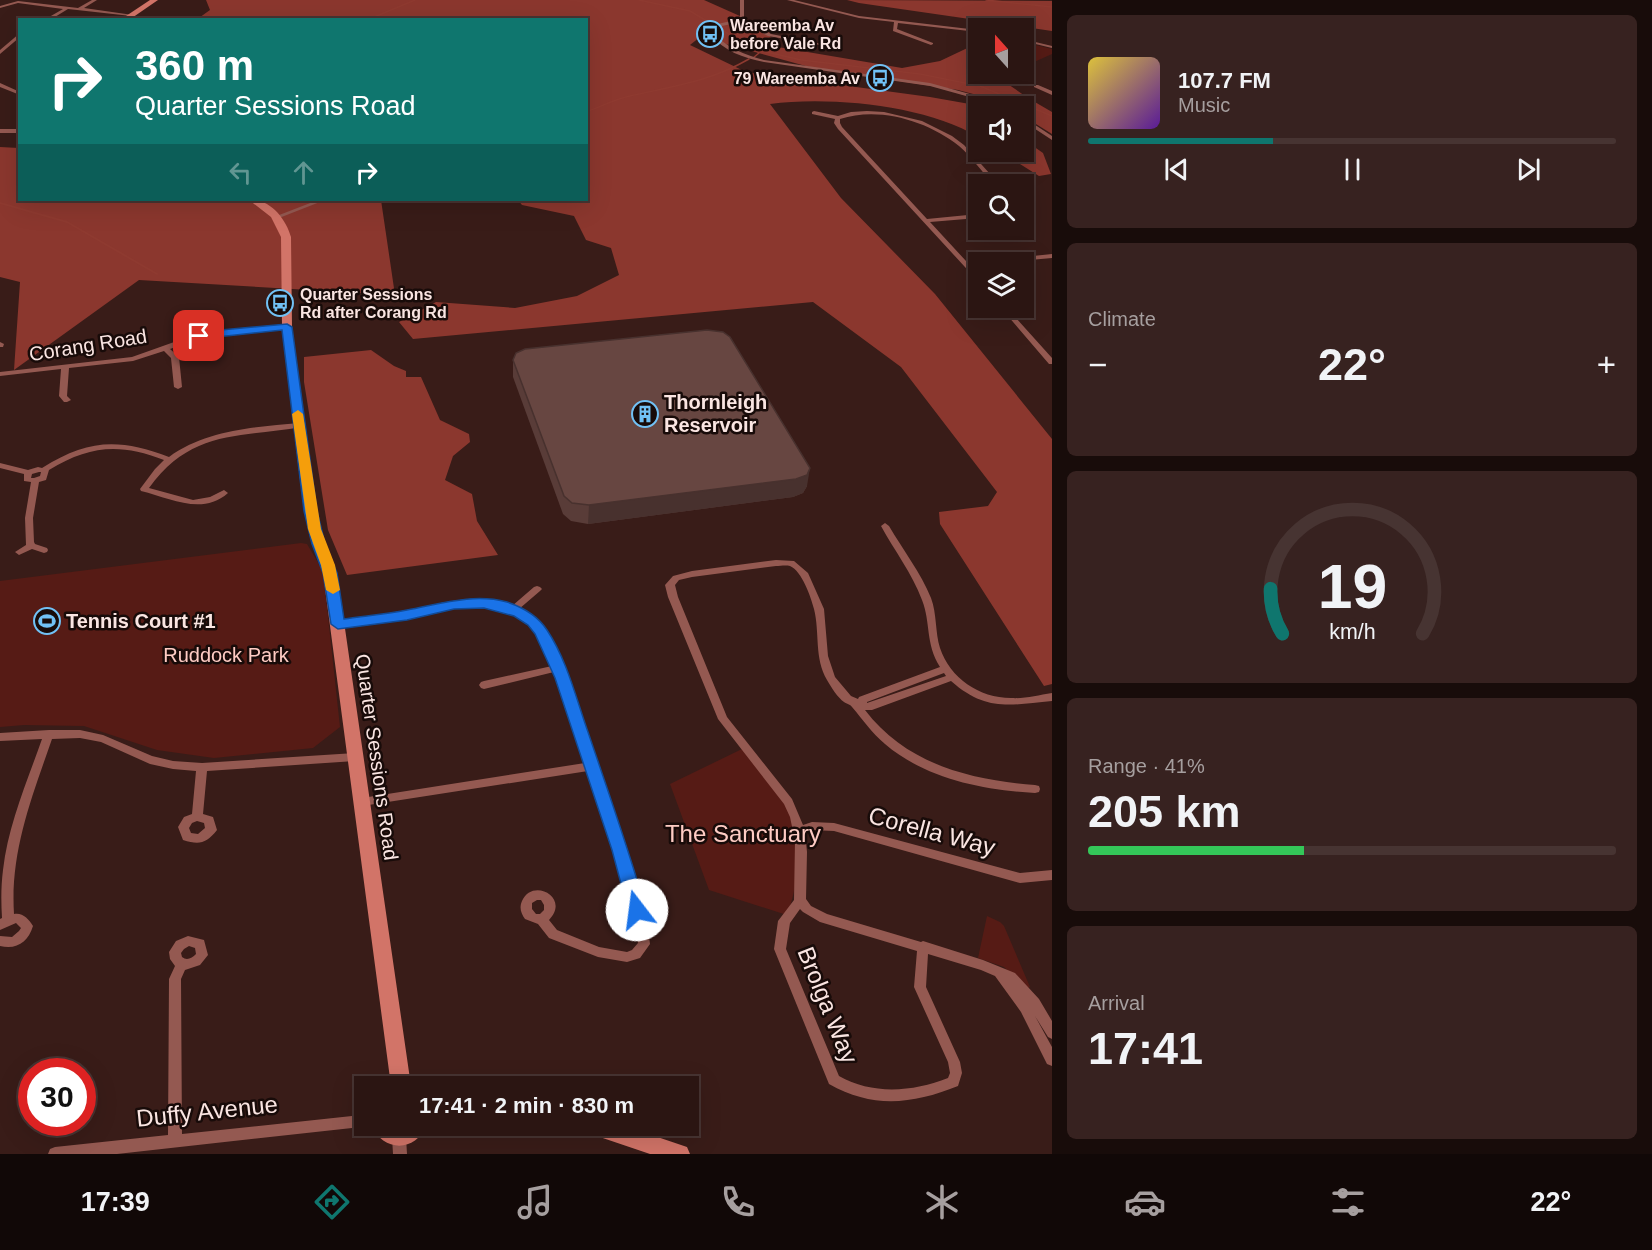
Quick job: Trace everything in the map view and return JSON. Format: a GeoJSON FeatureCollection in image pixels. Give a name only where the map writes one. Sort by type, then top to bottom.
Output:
{"type":"FeatureCollection","features":[{"type":"Feature","properties":{"kind":"main road"},"geometry":{"type":"LineString","coordinates":[[126,18],[156,0]]}},
{"type":"Feature","properties":{"kind":"main road"},"geometry":{"type":"LineString","coordinates":[[255,201],[277,218]]}},
{"type":"Feature","properties":{"kind":"main road","name":"Quarter Sessions Road"},"geometry":{"type":"LineString","coordinates":[[277,218],[286,237],[287,327],[299,425],[314,529],[330,573],[338,624],[400,1076]]}},
{"type":"Feature","properties":{"kind":"main road"},"geometry":{"type":"LineString","coordinates":[[625,1136],[680,1154]]}},
{"type":"Feature","properties":{"kind":"street"},"geometry":{"type":"LineString","coordinates":[[79,9],[95,0]]}},
{"type":"Feature","properties":{"kind":"street"},"geometry":{"type":"LineString","coordinates":[[742,0],[742,20]]}},
{"type":"Feature","properties":{"kind":"street"},"geometry":{"type":"LineString","coordinates":[[789,0],[852,15],[968,30]]}},
{"type":"Feature","properties":{"kind":"street"},"geometry":{"type":"LineString","coordinates":[[0,7],[18,2],[131,15]]}},
{"type":"Feature","properties":{"kind":"street"},"geometry":{"type":"LineString","coordinates":[[50,18],[67,8]]}},
{"type":"Feature","properties":{"kind":"street"},"geometry":{"type":"LineString","coordinates":[[836,47],[770,35],[742,20],[717,26],[712,34],[733,52],[753,59],[930,85],[968,96]]}},
{"type":"Feature","properties":{"kind":"street"},"geometry":{"type":"LineString","coordinates":[[896,21],[896,30],[900,33],[931,44]]}},
{"type":"Feature","properties":{"kind":"street"},"geometry":{"type":"LineString","coordinates":[[0,53],[18,36]]}},
{"type":"Feature","properties":{"kind":"street"},"geometry":{"type":"LineString","coordinates":[[1034,43],[1052,48]]}},
{"type":"Feature","properties":{"kind":"street"},"geometry":{"type":"LineString","coordinates":[[0,85],[18,93]]}},
{"type":"Feature","properties":{"kind":"street"},"geometry":{"type":"LineString","coordinates":[[1036,86],[1052,93]]}},
{"type":"Feature","properties":{"kind":"street"},"geometry":{"type":"LineString","coordinates":[[814,113],[838,118],[852,113],[883,114],[931,127],[962,146],[987,174]]}},
{"type":"Feature","properties":{"kind":"street"},"geometry":{"type":"LineString","coordinates":[[838,118],[837,123],[840,128],[967,266]]}},
{"type":"Feature","properties":{"kind":"street"},"geometry":{"type":"LineString","coordinates":[[1034,126],[1050,135]]}},
{"type":"Feature","properties":{"kind":"street"},"geometry":{"type":"LineString","coordinates":[[0,131],[18,130]]}},
{"type":"Feature","properties":{"kind":"street"},"geometry":{"type":"LineString","coordinates":[[277,218],[320,201]]}},
{"type":"Feature","properties":{"kind":"street"},"geometry":{"type":"LineString","coordinates":[[926,221],[968,217]]}},
{"type":"Feature","properties":{"kind":"street"},"geometry":{"type":"LineString","coordinates":[[1034,258],[1052,256]]}},
{"type":"Feature","properties":{"kind":"street"},"geometry":{"type":"LineString","coordinates":[[1013,318],[1052,362]]}},
{"type":"Feature","properties":{"kind":"street","name":"Corang Road"},"geometry":{"type":"LineString","coordinates":[[180,342],[183,326],[188,324],[197,326],[199,336]]}},
{"type":"Feature","properties":{"kind":"street","name":"Corang Road"},"geometry":{"type":"LineString","coordinates":[[0,374],[133,359],[199,336],[287,327]]}},
{"type":"Feature","properties":{"kind":"street"},"geometry":{"type":"LineString","coordinates":[[165,348],[175,357],[178,387]]}},
{"type":"Feature","properties":{"kind":"street"},"geometry":{"type":"LineString","coordinates":[[65,368],[63,396],[67,400]]}},
{"type":"Feature","properties":{"kind":"street"},"geometry":{"type":"LineString","coordinates":[[224,494],[215,499],[181,501],[144,489],[168,459],[203,441],[225,435],[299,425]]}},
{"type":"Feature","properties":{"kind":"street"},"geometry":{"type":"LineString","coordinates":[[0,465],[28,473],[38,469],[44,470],[80,450],[112,445],[148,450],[168,459]]}},
{"type":"Feature","properties":{"kind":"street"},"geometry":{"type":"LineString","coordinates":[[28,473],[27,479],[35,481],[45,476],[44,470]]}},
{"type":"Feature","properties":{"kind":"street"},"geometry":{"type":"LineString","coordinates":[[31,546],[29,518],[35,481]]}},
{"type":"Feature","properties":{"kind":"street"},"geometry":{"type":"LineString","coordinates":[[215,499],[221,508]]}},
{"type":"Feature","properties":{"kind":"street"},"geometry":{"type":"LineString","coordinates":[[885,526],[914,573],[926,598],[935,645],[948,673],[961,686],[998,701],[1011,702],[1052,697]]}},
{"type":"Feature","properties":{"kind":"street"},"geometry":{"type":"LineString","coordinates":[[19,552],[31,546],[44,550]]}},
{"type":"Feature","properties":{"kind":"street"},"geometry":{"type":"LineString","coordinates":[[948,673],[872,706],[858,704],[841,692],[829,672],[823,656],[818,605],[804,573],[796,566],[776,563],[703,572],[681,576],[672,582],[670,590],[723,719],[788,802],[801,830],[800,901],[807,909],[824,918],[923,946],[983,965],[1000,973],[1046,1026],[1052,1060]]}},
{"type":"Feature","properties":{"kind":"street"},"geometry":{"type":"LineString","coordinates":[[513,610],[537,589]]}},
{"type":"Feature","properties":{"kind":"street"},"geometry":{"type":"LineString","coordinates":[[338,624],[472,603],[494,604],[513,610],[537,627],[558,668],[620,850],[644,944],[636,954],[627,957],[598,952],[553,934],[541,918]]}},
{"type":"Feature","properties":{"kind":"street"},"geometry":{"type":"LineString","coordinates":[[484,685],[558,668]]}},
{"type":"Feature","properties":{"kind":"street"},"geometry":{"type":"LineString","coordinates":[[858,704],[865,719],[881,735],[897,748],[928,765],[965,780],[991,786],[1035,789]]}},
{"type":"Feature","properties":{"kind":"street"},"geometry":{"type":"LineString","coordinates":[[0,941],[6,943],[16,941],[27,930],[26,922],[22,920],[4,922],[5,891],[11,846],[49,734]]}},
{"type":"Feature","properties":{"kind":"street"},"geometry":{"type":"LineString","coordinates":[[0,736],[80,734],[103,739],[150,759],[173,765],[202,767],[355,757]]}},
{"type":"Feature","properties":{"kind":"street"},"geometry":{"type":"LineString","coordinates":[[362,802],[591,766]]}},
{"type":"Feature","properties":{"kind":"street"},"geometry":{"type":"LineString","coordinates":[[198,817],[202,767]]}},
{"type":"Feature","properties":{"kind":"street","name":"Corella Way"},"geometry":{"type":"LineString","coordinates":[[801,830],[812,826],[834,827],[1020,878],[1052,875]]}},
{"type":"Feature","properties":{"kind":"street","name":"Brolga Way"},"geometry":{"type":"LineString","coordinates":[[800,901],[784,921],[780,949],[834,1080],[852,1090],[903,1095],[941,1088],[953,1082],[956,1073],[954,1062],[920,987],[923,946]]}},
{"type":"Feature","properties":{"kind":"street"},"geometry":{"type":"LineString","coordinates":[[175,1140],[175,979],[182,964]]}},
{"type":"Feature","properties":{"kind":"street","name":"Duffy Avenue"},"geometry":{"type":"LineString","coordinates":[[55,1154],[354,1122]]}},
{"type":"Feature","properties":{"kind":"green space"},"geometry":{"type":"Polygon","coordinates":[[[1034,45],[1052,49],[1052,54],[1034,62],[1034,45]]]}},
{"type":"Feature","properties":{"kind":"green space","name":"Ruddock Park"},"geometry":{"type":"Polygon","coordinates":[[[307,544],[323,571],[340,727],[313,748],[214,758],[157,750],[84,726],[0,727],[0,581],[307,544]]]}},
{"type":"Feature","properties":{"kind":"green space","name":"The Sanctuary"},"geometry":{"type":"Polygon","coordinates":[[[742,749],[784,801],[796,831],[798,868],[794,893],[787,915],[709,890],[670,784],[742,749]]]}},
{"type":"Feature","properties":{"kind":"green space"},"geometry":{"type":"Polygon","coordinates":[[[987,916],[1004,926],[1030,987],[1026,989],[1004,967],[978,958],[987,916]]]}},
{"type":"Feature","properties":{"kind":"shaded area"},"geometry":{"type":"Polygon","coordinates":[[[206,0],[704,0],[769,29],[772,46],[902,68],[940,61],[968,48],[968,84],[1008,84],[1025,96],[981,96],[958,90],[813,68],[700,37],[690,45],[746,72],[968,104],[968,132],[932,117],[877,106],[820,101],[770,104],[841,198],[935,294],[1052,439],[1052,684],[1044,686],[940,524],[939,512],[988,506],[997,492],[901,367],[813,302],[413,339],[399,322],[436,302],[515,308],[577,296],[619,275],[611,248],[586,240],[574,216],[522,205],[519,201],[588,201],[588,18],[199,18],[210,10],[206,0]]]}},
{"type":"Feature","properties":{"kind":"shaded area"},"geometry":{"type":"Polygon","coordinates":[[[847,0],[1052,1],[1052,31],[1034,28],[1034,18],[968,19],[847,0]]]}},
{"type":"Feature","properties":{"kind":"shaded area"},"geometry":{"type":"Polygon","coordinates":[[[1034,102],[1052,112],[1052,134],[1034,123],[1034,102]]]}},
{"type":"Feature","properties":{"kind":"shaded area"},"geometry":{"type":"Polygon","coordinates":[[[0,147],[18,148],[18,201],[381,201],[395,295],[139,280],[14,370],[20,282],[0,277],[0,147]]]}},
{"type":"Feature","properties":{"kind":"shaded area"},"geometry":{"type":"Polygon","coordinates":[[[1034,147],[1043,153],[1051,174],[1039,176],[1017,162],[1034,162],[1034,147]]]}},
{"type":"Feature","properties":{"kind":"shaded area"},"geometry":{"type":"Polygon","coordinates":[[[371,350],[394,366],[406,371],[406,377],[421,377],[440,420],[469,434],[470,442],[453,456],[445,480],[472,494],[477,521],[498,555],[347,575],[328,530],[304,382],[304,357],[371,350]]]}},
{"type":"Feature","properties":{"kind":"building","name":"Thornleigh Reservoir"},"geometry":{"type":"Polygon","coordinates":[[[707,330],[723,332],[730,337],[810,468],[807,475],[796,479],[589,505],[572,503],[564,496],[513,360],[516,353],[525,349],[707,330]]]}},
{"type":"Feature","properties":{"kind":"waterway"},"geometry":{"type":"LineString","coordinates":[[372,18],[415,0]]}},
{"type":"Feature","properties":{"kind":"waterway"},"geometry":{"type":"LineString","coordinates":[[639,0],[690,11],[754,49],[801,60],[920,74],[980,86],[1052,116]]}},
{"type":"Feature","properties":{"kind":"waterway"},"geometry":{"type":"LineString","coordinates":[[986,0],[1052,7]]}},
{"type":"Feature","properties":{"kind":"waterway"},"geometry":{"type":"LineString","coordinates":[[753,58],[759,53],[756,50]]}},
{"type":"Feature","properties":{"kind":"waterway"},"geometry":{"type":"LineString","coordinates":[[588,111],[624,97],[705,78],[749,59]]}},
{"type":"Feature","properties":{"kind":"waterway"},"geometry":{"type":"LineString","coordinates":[[0,203],[67,222],[157,274]]}},
{"type":"Feature","properties":{"kind":"slow traffic"},"geometry":{"type":"LineString","coordinates":[[298,414],[314,529],[328,565],[333,590]]}},
{"type":"Feature","properties":{"kind":"place","name":"Wareemba Av before Vale Rd"},"geometry":{"type":"Point","coordinates":[710,34]}},
{"type":"Feature","properties":{"kind":"place","name":"79 Wareemba Av"},"geometry":{"type":"Point","coordinates":[880,78]}},
{"type":"Feature","properties":{"kind":"place","name":"Quarter Sessions Rd after Corang Rd"},"geometry":{"type":"Point","coordinates":[280,303]}},
{"type":"Feature","properties":{"kind":"place","name":"Thornleigh Reservoir"},"geometry":{"type":"Point","coordinates":[645,414]}},
{"type":"Feature","properties":{"kind":"place","name":"Tennis Court #1"},"geometry":{"type":"Point","coordinates":[47,621]}},
{"type":"Feature","properties":{"kind":"route"},"geometry":{"type":"LineString","coordinates":[[199,336],[287,327],[314,529],[328,565],[338,624],[407,615],[454,604],[484,603],[504,606],[519,612],[533,622],[541,632],[562,678],[620,850],[637,910]]}}]}
